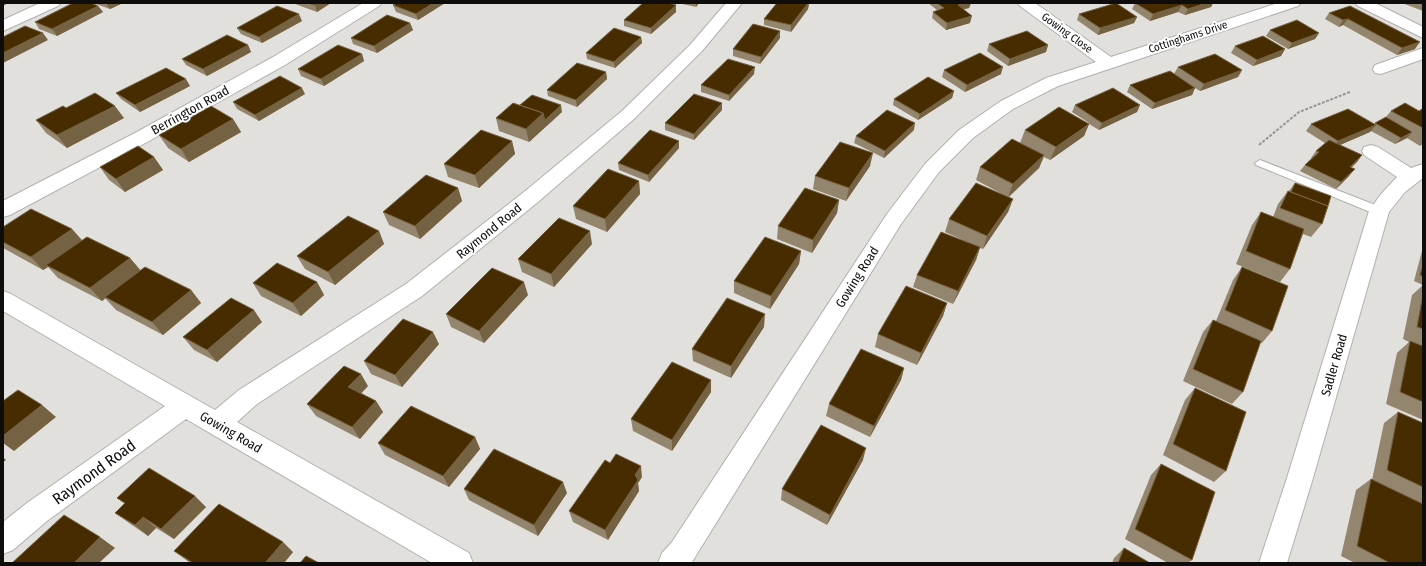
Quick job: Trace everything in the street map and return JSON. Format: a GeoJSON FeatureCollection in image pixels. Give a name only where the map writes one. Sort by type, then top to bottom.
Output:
{"type":"FeatureCollection","features":[{"type":"Feature","properties":{"kind":"street"},"geometry":{"type":"LineString","coordinates":[[3,26],[53,3]]}},
{"type":"Feature","properties":{"kind":"street","name":"Berrington Road"},"geometry":{"type":"LineString","coordinates":[[3,210],[142,137],[279,61],[374,3]]}},
{"type":"Feature","properties":{"kind":"street","name":"Raymond Road"},"geometry":{"type":"LineString","coordinates":[[217,424],[248,397],[414,290],[525,202],[628,115],[696,48],[734,3]]}},
{"type":"Feature","properties":{"kind":"street","name":"Gowing Close"},"geometry":{"type":"LineString","coordinates":[[1025,3],[1108,63]]}},
{"type":"Feature","properties":{"kind":"street"},"geometry":{"type":"LineString","coordinates":[[1252,3],[1268,12]]}},
{"type":"Feature","properties":{"kind":"street","name":"Cottinghams Drive"},"geometry":{"type":"LineString","coordinates":[[1108,63],[1293,3]]}},
{"type":"Feature","properties":{"kind":"street"},"geometry":{"type":"LineString","coordinates":[[1363,3],[1423,33]]}},
{"type":"Feature","properties":{"kind":"street"},"geometry":{"type":"LineString","coordinates":[[1381,69],[1423,53]]}},
{"type":"Feature","properties":{"kind":"street","name":"Gowing Road"},"geometry":{"type":"LineString","coordinates":[[672,563],[682,552],[894,219],[932,168],[966,134],[1007,105],[1052,82],[1108,63]]}},
{"type":"Feature","properties":{"kind":"street","name":"Sadler Road"},"geometry":{"type":"LineString","coordinates":[[1273,563],[1300,478],[1379,211],[1391,194],[1416,173],[1370,151]]}},
{"type":"Feature","properties":{"kind":"street","name":"Gowing Road"},"geometry":{"type":"LineString","coordinates":[[3,300],[459,563]]}},
{"type":"Feature","properties":{"kind":"street","name":"Raymond Road"},"geometry":{"type":"LineString","coordinates":[[3,540],[37,512],[186,405]]}},
{"type":"Feature","properties":{"kind":"lane"},"geometry":{"type":"LineString","coordinates":[[1260,163],[1379,211]]}},
{"type":"Feature","properties":{"kind":"path"},"geometry":{"type":"LineString","coordinates":[[1259,145],[1299,112],[1350,92]]}},
{"type":"Feature","properties":{"kind":"building"},"geometry":{"type":"Polygon","coordinates":[[[73,3],[91,3],[98,6],[52,29],[35,22],[73,3]]]}},
{"type":"Feature","properties":{"kind":"building"},"geometry":{"type":"Polygon","coordinates":[[[397,3],[433,3],[416,14],[393,5],[397,3]]]}},
{"type":"Feature","properties":{"kind":"building"},"geometry":{"type":"Polygon","coordinates":[[[643,3],[668,3],[676,5],[651,28],[624,20],[643,3]]]}},
{"type":"Feature","properties":{"kind":"building"},"geometry":{"type":"Polygon","coordinates":[[[777,3],[808,3],[791,25],[764,19],[777,3]]]}},
{"type":"Feature","properties":{"kind":"building"},"geometry":{"type":"Polygon","coordinates":[[[937,3],[965,3],[958,5],[972,16],[947,23],[933,12],[944,8],[937,3]]]}},
{"type":"Feature","properties":{"kind":"building"},"geometry":{"type":"Polygon","coordinates":[[[1116,3],[1137,17],[1100,28],[1079,14],[1116,3]]]}},
{"type":"Feature","properties":{"kind":"building"},"geometry":{"type":"Polygon","coordinates":[[[1135,3],[1206,3],[1188,9],[1182,5],[1153,14],[1135,3]]]}},
{"type":"Feature","properties":{"kind":"building"},"geometry":{"type":"Polygon","coordinates":[[[277,6],[299,14],[259,37],[237,28],[277,6]]]}},
{"type":"Feature","properties":{"kind":"building"},"geometry":{"type":"Polygon","coordinates":[[[1350,6],[1420,42],[1402,48],[1348,19],[1343,20],[1329,13],[1350,6]]]}},
{"type":"Feature","properties":{"kind":"building"},"geometry":{"type":"Polygon","coordinates":[[[387,15],[410,23],[374,46],[351,38],[387,15]]]}},
{"type":"Feature","properties":{"kind":"building"},"geometry":{"type":"Polygon","coordinates":[[[1297,20],[1319,33],[1292,43],[1270,30],[1297,20]]]}},
{"type":"Feature","properties":{"kind":"building"},"geometry":{"type":"Polygon","coordinates":[[[753,24],[780,31],[761,57],[733,49],[753,24]]]}},
{"type":"Feature","properties":{"kind":"building"},"geometry":{"type":"Polygon","coordinates":[[[25,26],[43,33],[3,53],[3,37],[25,26]]]}},
{"type":"Feature","properties":{"kind":"building"},"geometry":{"type":"Polygon","coordinates":[[[614,28],[641,37],[614,62],[586,53],[614,28]]]}},
{"type":"Feature","properties":{"kind":"building"},"geometry":{"type":"Polygon","coordinates":[[[1027,31],[1048,45],[1010,59],[989,44],[1027,31]]]}},
{"type":"Feature","properties":{"kind":"building"},"geometry":{"type":"Polygon","coordinates":[[[227,35],[248,45],[203,69],[182,59],[227,35]]]}},
{"type":"Feature","properties":{"kind":"building"},"geometry":{"type":"Polygon","coordinates":[[[1263,36],[1285,49],[1257,60],[1235,46],[1263,36]]]}},
{"type":"Feature","properties":{"kind":"building"},"geometry":{"type":"Polygon","coordinates":[[[338,45],[362,54],[321,79],[298,69],[338,45]]]}},
{"type":"Feature","properties":{"kind":"building"},"geometry":{"type":"Polygon","coordinates":[[[980,53],[1003,67],[967,85],[944,70],[980,53]]]}},
{"type":"Feature","properties":{"kind":"building"},"geometry":{"type":"Polygon","coordinates":[[[1215,54],[1242,70],[1204,84],[1178,67],[1215,54]]]}},
{"type":"Feature","properties":{"kind":"building"},"geometry":{"type":"Polygon","coordinates":[[[728,59],[755,67],[729,95],[701,85],[728,59]]]}},
{"type":"Feature","properties":{"kind":"building"},"geometry":{"type":"Polygon","coordinates":[[[577,63],[606,72],[576,100],[547,90],[577,63]]]}},
{"type":"Feature","properties":{"kind":"building"},"geometry":{"type":"Polygon","coordinates":[[[166,68],[186,79],[135,105],[116,93],[166,68]]]}},
{"type":"Feature","properties":{"kind":"building"},"geometry":{"type":"Polygon","coordinates":[[[1170,71],[1195,88],[1155,103],[1130,85],[1170,71]]]}},
{"type":"Feature","properties":{"kind":"building"},"geometry":{"type":"Polygon","coordinates":[[[280,76],[302,88],[255,115],[233,102],[280,76]]]}},
{"type":"Feature","properties":{"kind":"building"},"geometry":{"type":"Polygon","coordinates":[[[928,77],[954,91],[920,114],[894,99],[928,77]]]}},
{"type":"Feature","properties":{"kind":"building"},"geometry":{"type":"Polygon","coordinates":[[[1113,88],[1140,105],[1102,123],[1075,105],[1113,88]]]}},
{"type":"Feature","properties":{"kind":"building"},"geometry":{"type":"Polygon","coordinates":[[[95,93],[115,106],[57,135],[36,120],[63,106],[66,108],[95,93]]]}},
{"type":"Feature","properties":{"kind":"building"},"geometry":{"type":"Polygon","coordinates":[[[694,94],[722,103],[694,134],[665,123],[694,94]]]}},
{"type":"Feature","properties":{"kind":"building"},"geometry":{"type":"Polygon","coordinates":[[[532,95],[561,105],[545,120],[543,113],[520,105],[532,95]]]}},
{"type":"Feature","properties":{"kind":"building"},"geometry":{"type":"Polygon","coordinates":[[[513,103],[543,113],[526,129],[496,118],[513,103]]]}},
{"type":"Feature","properties":{"kind":"building"},"geometry":{"type":"Polygon","coordinates":[[[1405,103],[1419,111],[1422,109],[1423,110],[1423,128],[1391,111],[1405,103]]]}},
{"type":"Feature","properties":{"kind":"building"},"geometry":{"type":"Polygon","coordinates":[[[211,106],[233,119],[181,149],[159,135],[211,106]]]}},
{"type":"Feature","properties":{"kind":"building"},"geometry":{"type":"Polygon","coordinates":[[[1059,107],[1089,124],[1056,147],[1025,130],[1059,107]]]}},
{"type":"Feature","properties":{"kind":"building"},"geometry":{"type":"Polygon","coordinates":[[[1348,109],[1376,125],[1338,141],[1311,124],[1348,109]]]}},
{"type":"Feature","properties":{"kind":"building"},"geometry":{"type":"Polygon","coordinates":[[[887,110],[915,123],[885,151],[856,136],[887,110]]]}},
{"type":"Feature","properties":{"kind":"building"},"geometry":{"type":"Polygon","coordinates":[[[1386,117],[1412,132],[1401,138],[1375,123],[1386,117]]]}},
{"type":"Feature","properties":{"kind":"building"},"geometry":{"type":"Polygon","coordinates":[[[481,130],[512,141],[475,175],[444,164],[481,130]]]}},
{"type":"Feature","properties":{"kind":"building"},"geometry":{"type":"Polygon","coordinates":[[[650,130],[679,141],[648,175],[618,163],[650,130]]]}},
{"type":"Feature","properties":{"kind":"building"},"geometry":{"type":"Polygon","coordinates":[[[1012,139],[1044,155],[1013,184],[980,167],[1012,139]]]}},
{"type":"Feature","properties":{"kind":"building"},"geometry":{"type":"Polygon","coordinates":[[[1329,140],[1362,155],[1350,167],[1355,169],[1341,182],[1305,165],[1319,152],[1316,151],[1329,140]]]}},
{"type":"Feature","properties":{"kind":"building"},"geometry":{"type":"Polygon","coordinates":[[[840,142],[873,153],[849,188],[815,176],[840,142]]]}},
{"type":"Feature","properties":{"kind":"building"},"geometry":{"type":"Polygon","coordinates":[[[138,146],[154,157],[116,179],[100,167],[138,146]]]}},
{"type":"Feature","properties":{"kind":"building"},"geometry":{"type":"Polygon","coordinates":[[[608,169],[639,181],[605,219],[573,206],[608,169]]]}},
{"type":"Feature","properties":{"kind":"building"},"geometry":{"type":"Polygon","coordinates":[[[426,175],[458,188],[415,226],[383,212],[426,175]]]}},
{"type":"Feature","properties":{"kind":"building"},"geometry":{"type":"Polygon","coordinates":[[[976,183],[1013,199],[987,236],[949,219],[976,183]]]}},
{"type":"Feature","properties":{"kind":"building"},"geometry":{"type":"Polygon","coordinates":[[[1295,183],[1331,196],[1328,206],[1291,192],[1295,183]]]}},
{"type":"Feature","properties":{"kind":"building"},"geometry":{"type":"Polygon","coordinates":[[[805,188],[839,200],[813,240],[778,226],[805,188]]]}},
{"type":"Feature","properties":{"kind":"building"},"geometry":{"type":"Polygon","coordinates":[[[1288,191],[1328,206],[1322,224],[1280,208],[1288,191]]]}},
{"type":"Feature","properties":{"kind":"building"},"geometry":{"type":"Polygon","coordinates":[[[31,209],[72,229],[31,257],[3,242],[3,227],[31,209]]]}},
{"type":"Feature","properties":{"kind":"building"},"geometry":{"type":"Polygon","coordinates":[[[1261,212],[1304,229],[1290,269],[1246,251],[1261,212]]]}},
{"type":"Feature","properties":{"kind":"building"},"geometry":{"type":"Polygon","coordinates":[[[348,216],[379,231],[328,272],[297,256],[348,216]]]}},
{"type":"Feature","properties":{"kind":"building"},"geometry":{"type":"Polygon","coordinates":[[[559,218],[590,231],[551,274],[518,259],[559,218]]]}},
{"type":"Feature","properties":{"kind":"building"},"geometry":{"type":"Polygon","coordinates":[[[941,232],[980,247],[958,291],[917,275],[941,232]]]}},
{"type":"Feature","properties":{"kind":"building"},"geometry":{"type":"Polygon","coordinates":[[[87,237],[130,258],[90,288],[46,265],[87,237]]]}},
{"type":"Feature","properties":{"kind":"building"},"geometry":{"type":"Polygon","coordinates":[[[765,237],[801,251],[771,296],[734,281],[765,237]]]}},
{"type":"Feature","properties":{"kind":"building"},"geometry":{"type":"Polygon","coordinates":[[[277,263],[317,282],[293,303],[253,283],[277,263]]]}},
{"type":"Feature","properties":{"kind":"building"},"geometry":{"type":"Polygon","coordinates":[[[1423,265],[1423,276],[1420,275],[1423,265]]]}},
{"type":"Feature","properties":{"kind":"building"},"geometry":{"type":"Polygon","coordinates":[[[145,267],[191,290],[152,322],[105,297],[145,267]]]}},
{"type":"Feature","properties":{"kind":"building"},"geometry":{"type":"Polygon","coordinates":[[[1242,267],[1288,286],[1272,331],[1225,310],[1242,267]]]}},
{"type":"Feature","properties":{"kind":"building"},"geometry":{"type":"Polygon","coordinates":[[[492,268],[524,282],[479,331],[446,314],[492,268]]]}},
{"type":"Feature","properties":{"kind":"building"},"geometry":{"type":"Polygon","coordinates":[[[906,286],[947,303],[921,353],[878,334],[906,286]]]}},
{"type":"Feature","properties":{"kind":"building"},"geometry":{"type":"Polygon","coordinates":[[[1423,294],[1423,329],[1417,327],[1423,294]]]}},
{"type":"Feature","properties":{"kind":"building"},"geometry":{"type":"Polygon","coordinates":[[[231,298],[254,310],[207,350],[183,337],[231,298]]]}},
{"type":"Feature","properties":{"kind":"building"},"geometry":{"type":"Polygon","coordinates":[[[727,298],[765,314],[731,366],[692,349],[727,298]]]}},
{"type":"Feature","properties":{"kind":"building"},"geometry":{"type":"Polygon","coordinates":[[[403,319],[433,332],[395,375],[364,361],[403,319]]]}},
{"type":"Feature","properties":{"kind":"building"},"geometry":{"type":"Polygon","coordinates":[[[1213,320],[1261,341],[1243,392],[1193,369],[1213,320]]]}},
{"type":"Feature","properties":{"kind":"building"},"geometry":{"type":"Polygon","coordinates":[[[1410,341],[1423,346],[1423,402],[1400,392],[1410,341]]]}},
{"type":"Feature","properties":{"kind":"building"},"geometry":{"type":"Polygon","coordinates":[[[861,349],[904,368],[874,426],[829,404],[861,349]]]}},
{"type":"Feature","properties":{"kind":"building"},"geometry":{"type":"Polygon","coordinates":[[[672,362],[711,380],[672,440],[631,419],[672,362]]]}},
{"type":"Feature","properties":{"kind":"building"},"geometry":{"type":"Polygon","coordinates":[[[344,366],[361,374],[348,387],[376,401],[352,427],[307,404],[344,366]]]}},
{"type":"Feature","properties":{"kind":"building"},"geometry":{"type":"Polygon","coordinates":[[[1195,388],[1246,412],[1226,471],[1173,444],[1195,388]]]}},
{"type":"Feature","properties":{"kind":"building"},"geometry":{"type":"Polygon","coordinates":[[[18,390],[42,405],[3,436],[3,401],[18,390]]]}},
{"type":"Feature","properties":{"kind":"building"},"geometry":{"type":"Polygon","coordinates":[[[411,406],[475,437],[443,476],[378,443],[411,406]]]}},
{"type":"Feature","properties":{"kind":"building"},"geometry":{"type":"Polygon","coordinates":[[[1398,412],[1423,423],[1423,487],[1387,470],[1398,412]]]}},
{"type":"Feature","properties":{"kind":"building"},"geometry":{"type":"Polygon","coordinates":[[[821,425],[866,448],[830,515],[782,489],[821,425]]]}},
{"type":"Feature","properties":{"kind":"building"},"geometry":{"type":"Polygon","coordinates":[[[494,449],[563,482],[534,525],[464,489],[494,449]]]}},
{"type":"Feature","properties":{"kind":"building"},"geometry":{"type":"Polygon","coordinates":[[[616,454],[641,466],[635,475],[638,480],[605,530],[569,511],[605,460],[610,463],[616,454]]]}},
{"type":"Feature","properties":{"kind":"building"},"geometry":{"type":"Polygon","coordinates":[[[1161,464],[1215,492],[1192,560],[1135,529],[1161,464]]]}},
{"type":"Feature","properties":{"kind":"building"},"geometry":{"type":"Polygon","coordinates":[[[149,468],[195,496],[161,529],[143,517],[135,525],[115,513],[125,503],[117,498],[149,468]]]}},
{"type":"Feature","properties":{"kind":"building"},"geometry":{"type":"Polygon","coordinates":[[[1371,479],[1423,504],[1422,563],[1390,563],[1357,546],[1371,479]]]}},
{"type":"Feature","properties":{"kind":"building"},"geometry":{"type":"Polygon","coordinates":[[[219,504],[283,542],[265,563],[193,563],[174,551],[219,504]]]}},
{"type":"Feature","properties":{"kind":"building"},"geometry":{"type":"Polygon","coordinates":[[[64,515],[100,537],[74,563],[12,563],[64,515]]]}},
{"type":"Feature","properties":{"kind":"building"},"geometry":{"type":"Polygon","coordinates":[[[1124,548],[1150,563],[1118,563],[1124,548]]]}},
{"type":"Feature","properties":{"kind":"building"},"geometry":{"type":"Polygon","coordinates":[[[306,556],[319,563],[300,563],[306,556]]]}}]}
